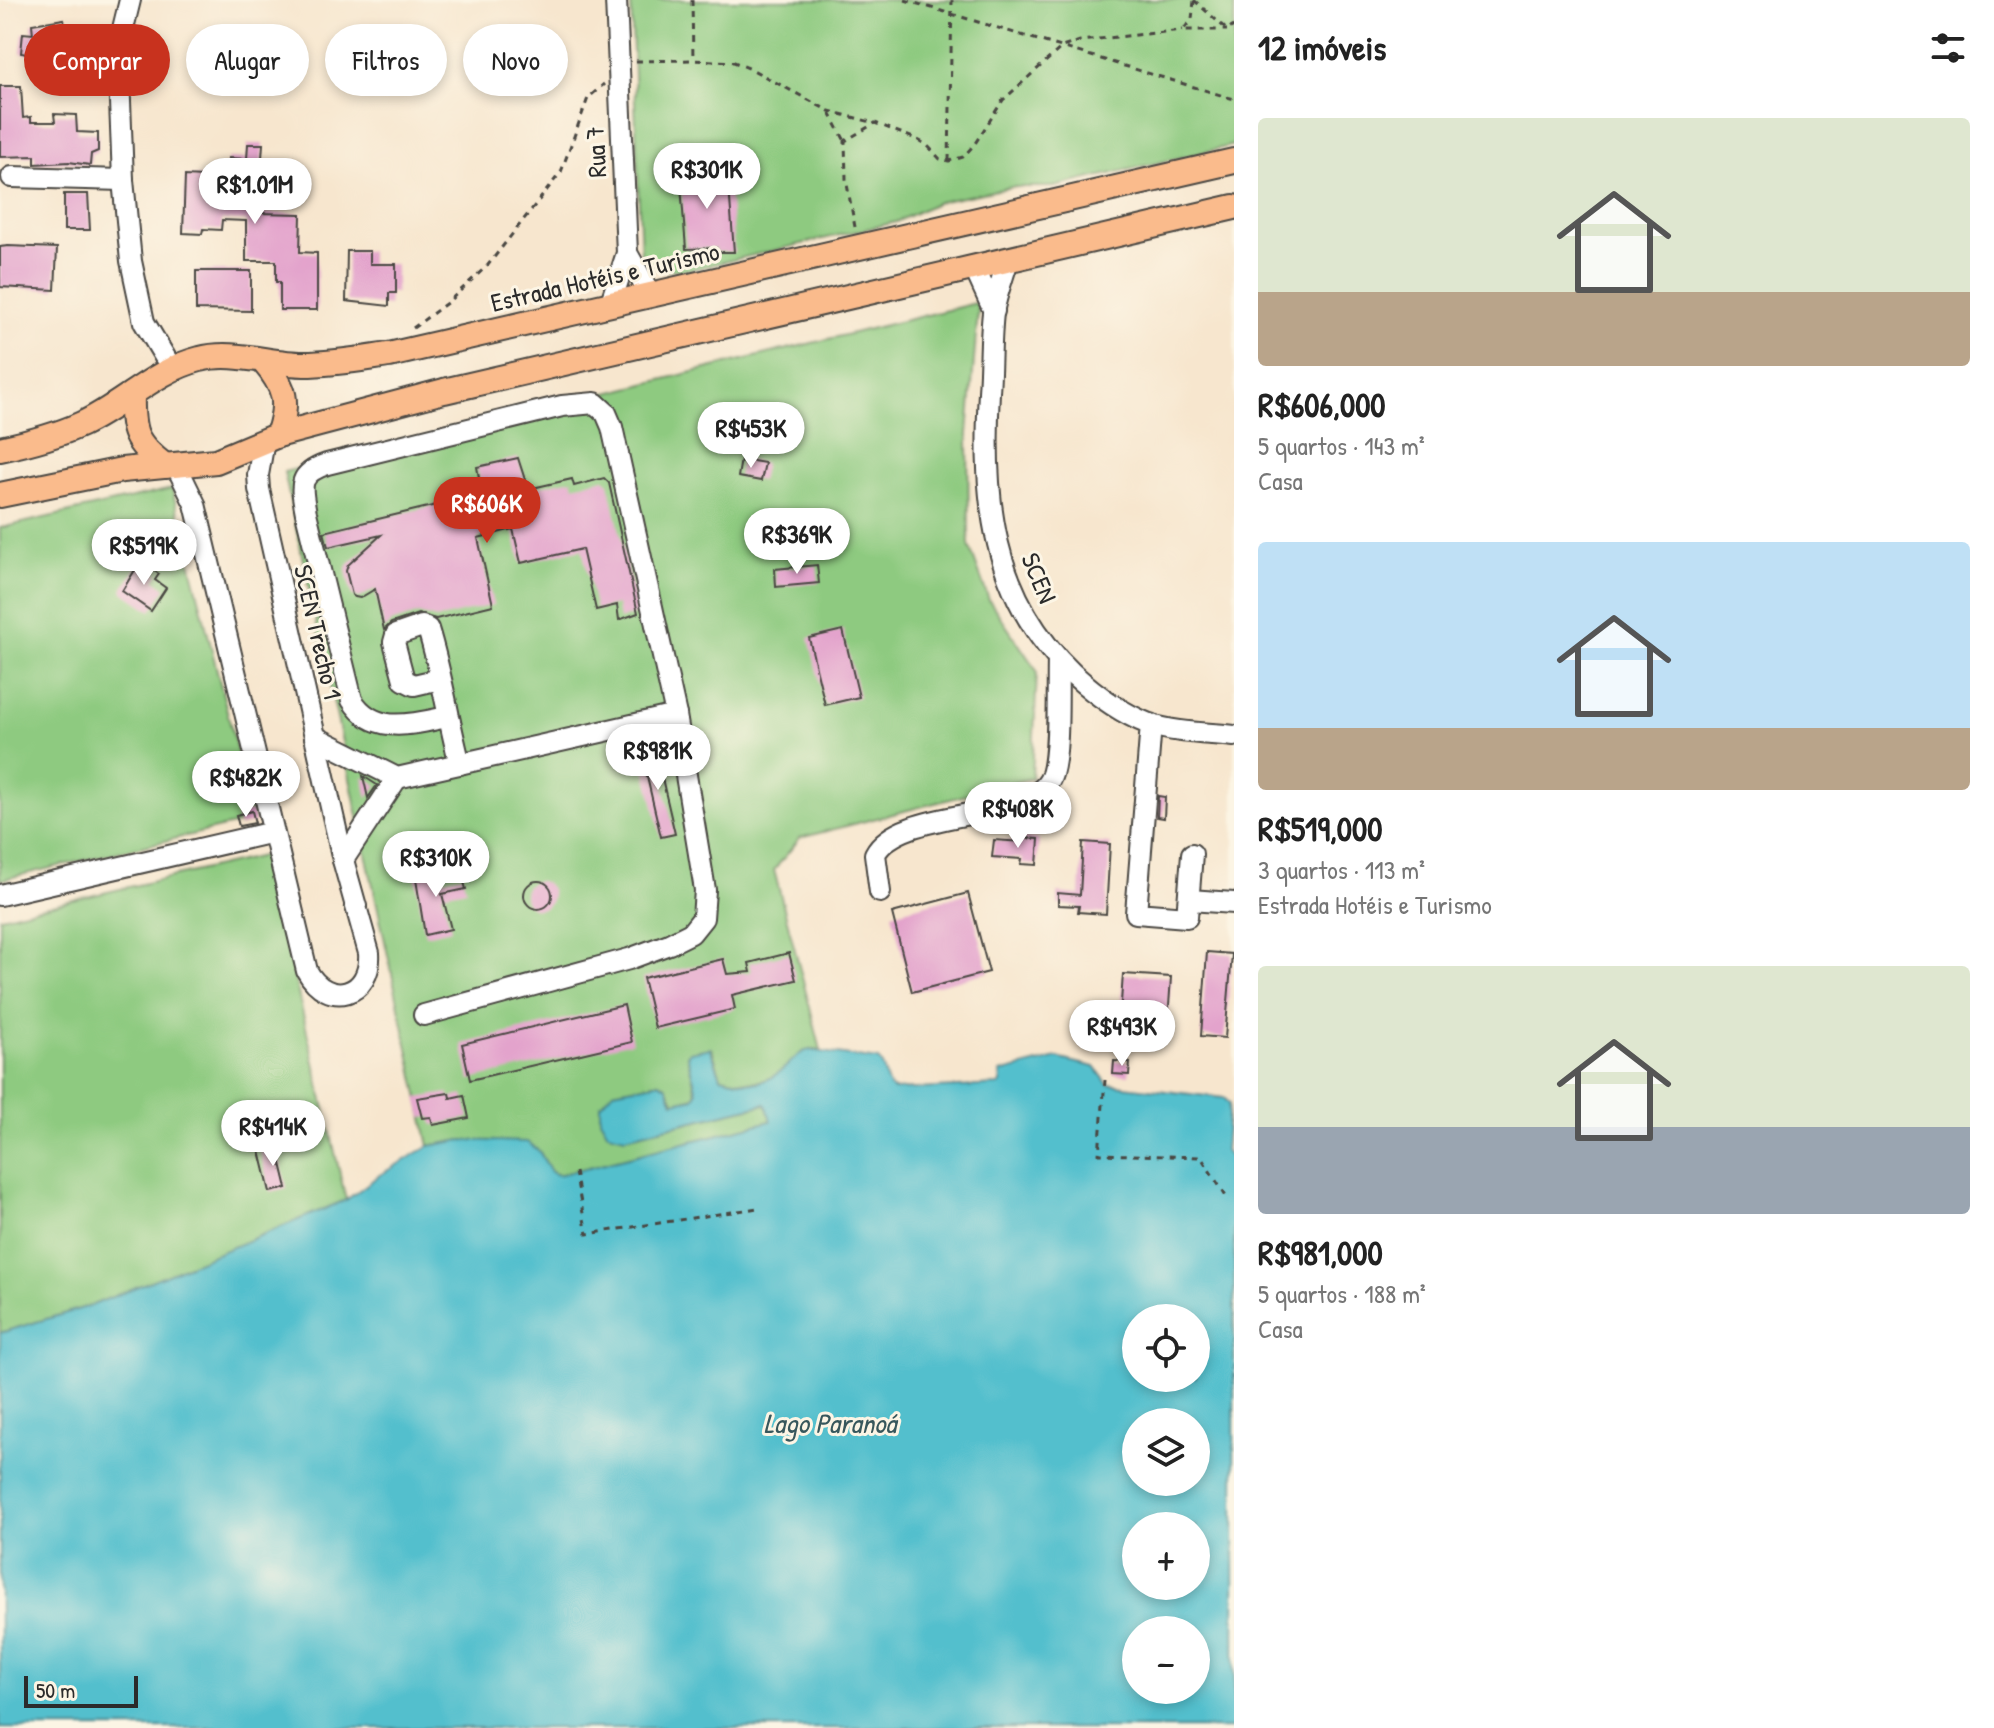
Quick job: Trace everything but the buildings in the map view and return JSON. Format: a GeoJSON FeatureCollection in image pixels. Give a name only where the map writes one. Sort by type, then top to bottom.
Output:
{"type":"FeatureCollection","features":[{"type":"Feature","properties":{"kind":"main road","name":"Estrada Hotéis e Turismo"},"geometry":{"type":"LineString","coordinates":[[0,449],[33,442],[83,423],[172,369],[203,358],[218,356],[264,362],[333,362],[389,355],[1234,161]]}},
{"type":"Feature","properties":{"kind":"main road"},"geometry":{"type":"LineString","coordinates":[[0,495],[122,470],[216,461],[444,391],[1234,207]]}},
{"type":"Feature","properties":{"kind":"main road"},"geometry":{"type":"LineString","coordinates":[[264,362],[283,389],[285,404],[267,445]]}},
{"type":"Feature","properties":{"kind":"main road"},"geometry":{"type":"LineString","coordinates":[[132,394],[131,422],[136,437],[147,453],[170,466]]}},
{"type":"Feature","properties":{"kind":"street"},"geometry":{"type":"LineString","coordinates":[[130,0],[118,49],[123,180],[137,297],[144,322],[172,369]]}},
{"type":"Feature","properties":{"kind":"street","name":"Rua 7"},"geometry":{"type":"LineString","coordinates":[[611,302],[627,253],[616,0]]}},
{"type":"Feature","properties":{"kind":"street"},"geometry":{"type":"LineString","coordinates":[[12,177],[123,180]]}},
{"type":"Feature","properties":{"kind":"street","name":"Rua 7"},"geometry":{"type":"LineString","coordinates":[[627,253],[650,294]]}},
{"type":"Feature","properties":{"kind":"street","name":"SCEN"},"geometry":{"type":"LineString","coordinates":[[1008,260],[994,311],[988,479],[995,537],[1013,591],[1028,622],[1058,660],[1103,698],[1151,724],[1234,736]]}},
{"type":"Feature","properties":{"kind":"street","name":"SCEN"},"geometry":{"type":"LineString","coordinates":[[974,267],[994,311]]}},
{"type":"Feature","properties":{"kind":"street"},"geometry":{"type":"LineString","coordinates":[[424,1015],[629,959],[681,939],[697,927],[705,912],[705,890],[676,715],[612,427],[602,408],[595,403],[587,402],[327,464],[304,477],[302,489],[306,513],[344,676],[357,708],[371,720],[394,725],[447,717]]}},
{"type":"Feature","properties":{"kind":"street","name":"SCEN Trecho 1"},"geometry":{"type":"LineString","coordinates":[[170,466],[195,504],[307,971],[314,983],[326,992],[341,994],[356,989],[365,980],[370,968],[369,953],[343,860],[259,489],[258,475],[267,445]]}},
{"type":"Feature","properties":{"kind":"street"},"geometry":{"type":"LineString","coordinates":[[880,892],[875,854],[878,847],[892,837],[917,827],[1027,798],[1046,785],[1051,777],[1055,754],[1058,660]]}},
{"type":"Feature","properties":{"kind":"street"},"geometry":{"type":"LineString","coordinates":[[440,679],[460,764]]}},
{"type":"Feature","properties":{"kind":"street"},"geometry":{"type":"LineString","coordinates":[[315,737],[397,778],[676,715]]}},
{"type":"Feature","properties":{"kind":"street"},"geometry":{"type":"LineString","coordinates":[[1151,724],[1136,913],[1187,917],[1192,854]]}},
{"type":"Feature","properties":{"kind":"street"},"geometry":{"type":"LineString","coordinates":[[343,860],[397,778]]}},
{"type":"Feature","properties":{"kind":"street"},"geometry":{"type":"LineString","coordinates":[[0,895],[273,832]]}},
{"type":"Feature","properties":{"kind":"street"},"geometry":{"type":"LineString","coordinates":[[1189,900],[1234,903]]}},
{"type":"Feature","properties":{"kind":"path"},"geometry":{"type":"LineString","coordinates":[[692,0],[693,60]]}},
{"type":"Feature","properties":{"kind":"path"},"geometry":{"type":"LineString","coordinates":[[905,0],[1234,99]]}},
{"type":"Feature","properties":{"kind":"path"},"geometry":{"type":"LineString","coordinates":[[949,161],[952,0]]}},
{"type":"Feature","properties":{"kind":"path"},"geometry":{"type":"LineString","coordinates":[[1183,30],[1192,19],[1194,0]]}},
{"type":"Feature","properties":{"kind":"path"},"geometry":{"type":"LineString","coordinates":[[1194,0],[1227,30]]}},
{"type":"Feature","properties":{"kind":"path"},"geometry":{"type":"LineString","coordinates":[[411,329],[448,302],[488,265],[561,172],[588,98],[619,66],[693,60],[734,62],[829,111],[875,123],[916,139],[927,145],[940,159],[949,161],[963,157],[1003,100],[1062,47],[1080,41],[1183,30],[1227,30],[1234,26]]}},
{"type":"Feature","properties":{"kind":"path"},"geometry":{"type":"LineString","coordinates":[[829,111],[845,141],[849,200],[860,248]]}},
{"type":"Feature","properties":{"kind":"path"},"geometry":{"type":"LineString","coordinates":[[845,141],[875,123]]}},
{"type":"Feature","properties":{"kind":"path"},"geometry":{"type":"LineString","coordinates":[[1105,1080],[1099,1154],[1201,1157],[1227,1198]]}},
{"type":"Feature","properties":{"kind":"path"},"geometry":{"type":"LineString","coordinates":[[575,1172],[587,1234],[758,1208]]}},
{"type":"Feature","properties":{"kind":"green space"},"geometry":{"type":"Polygon","coordinates":[[[631,0],[1234,0],[1234,145],[1054,187],[1012,187],[938,202],[896,222],[689,270],[658,270],[641,256],[631,0]]]}},
{"type":"Feature","properties":{"kind":"green space"},"geometry":{"type":"Polygon","coordinates":[[[976,303],[978,311],[968,434],[969,545],[989,600],[1037,671],[1032,778],[800,838],[774,870],[821,1050],[809,1050],[778,1074],[750,1082],[721,1077],[712,1049],[687,1055],[697,1096],[675,1103],[667,1087],[660,1082],[613,1091],[625,1137],[766,1104],[772,1121],[558,1175],[551,1172],[539,1151],[462,1140],[429,1146],[284,472],[976,303]]]}},
{"type":"Feature","properties":{"kind":"green space"},"geometry":{"type":"Polygon","coordinates":[[[172,489],[254,820],[0,880],[0,528],[172,489]]]}},
{"type":"Feature","properties":{"kind":"green space"},"geometry":{"type":"Polygon","coordinates":[[[266,855],[346,1200],[93,1305],[0,1333],[0,917],[266,855]]]}},
{"type":"Feature","properties":{"kind":"water","name":"Lago Paranoá"},"geometry":{"type":"Polygon","coordinates":[[[710,1048],[721,1077],[749,1083],[772,1077],[809,1050],[878,1060],[888,1084],[894,1090],[999,1085],[1000,1073],[1057,1058],[1095,1067],[1108,1084],[1224,1098],[1229,1103],[1225,1151],[1229,1156],[1234,1156],[1234,1728],[0,1728],[0,1333],[93,1305],[346,1200],[378,1176],[429,1146],[462,1140],[527,1142],[539,1151],[551,1172],[558,1175],[771,1121],[766,1104],[625,1137],[608,1133],[600,1119],[600,1105],[613,1091],[660,1082],[667,1087],[673,1102],[694,1098],[697,1092],[687,1055],[710,1048]]]}}]}
